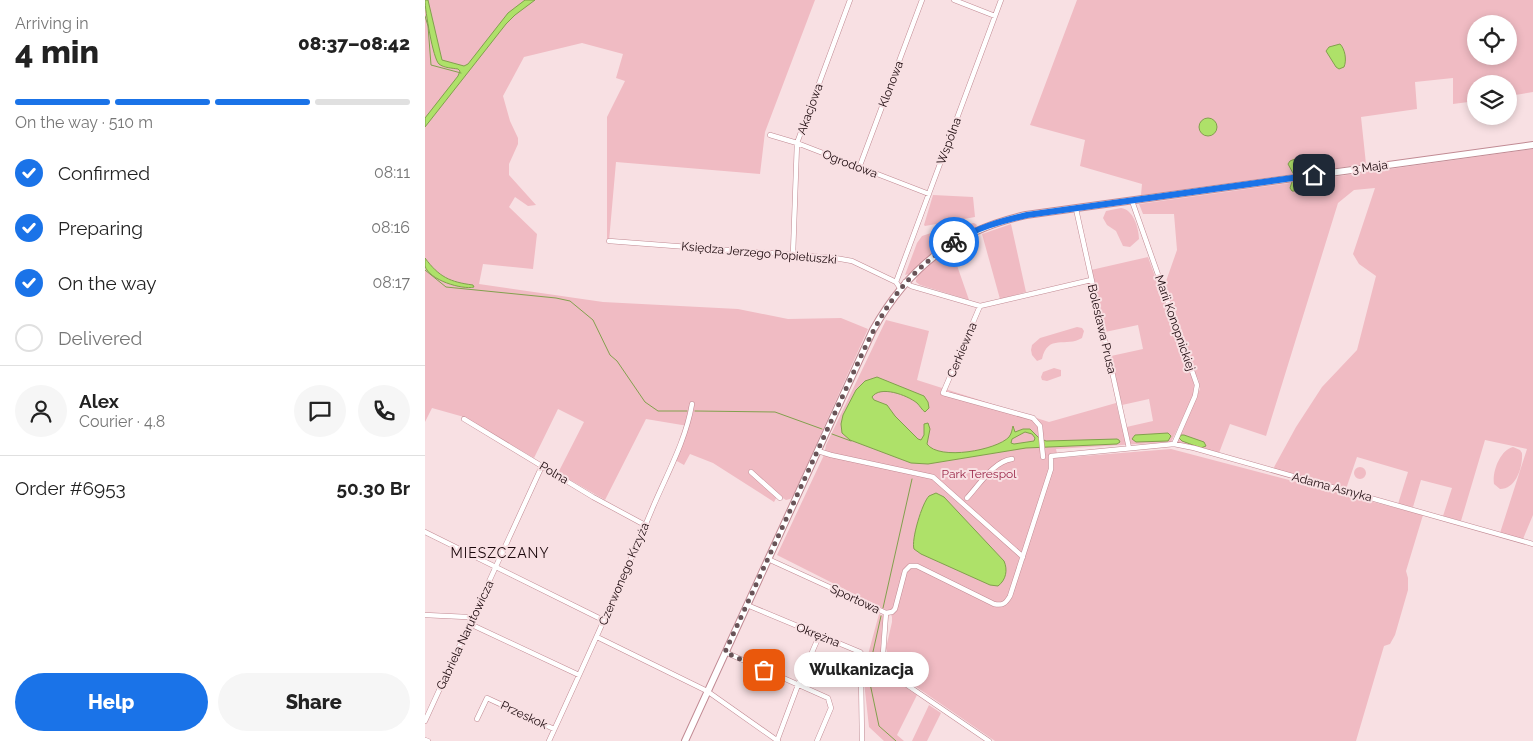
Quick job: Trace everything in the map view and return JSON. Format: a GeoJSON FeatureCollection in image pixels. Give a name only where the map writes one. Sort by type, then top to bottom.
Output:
{"type":"FeatureCollection","features":[{"type":"Feature","properties":{"kind":"street","name":"Akacjowa"},"geometry":{"type":"LineString","coordinates":[[793,254],[797,143],[850,0]]}},
{"type":"Feature","properties":{"kind":"street","name":"Klonowa"},"geometry":{"type":"LineString","coordinates":[[859,168],[922,0]]}},
{"type":"Feature","properties":{"kind":"street"},"geometry":{"type":"LineString","coordinates":[[954,0],[995,16]]}},
{"type":"Feature","properties":{"kind":"street","name":"Wspólna"},"geometry":{"type":"LineString","coordinates":[[901,284],[929,194],[1001,0]]}},
{"type":"Feature","properties":{"kind":"street","name":"Ogrodowa"},"geometry":{"type":"LineString","coordinates":[[770,135],[797,143],[929,194]]}},
{"type":"Feature","properties":{"kind":"street","name":"3 Maja"},"geometry":{"type":"LineString","coordinates":[[685,741],[873,330],[901,284],[942,250],[979,229],[1003,220],[1027,215],[1533,145]]}},
{"type":"Feature","properties":{"kind":"street","name":"Marii Konopnickiej"},"geometry":{"type":"LineString","coordinates":[[1132,201],[1197,385],[1195,396],[1174,444]]}},
{"type":"Feature","properties":{"kind":"street","name":"Bolesława Prusa"},"geometry":{"type":"LineString","coordinates":[[1076,209],[1129,448]]}},
{"type":"Feature","properties":{"kind":"street","name":"Księdza Jerzego Popiełuszki"},"geometry":{"type":"LineString","coordinates":[[609,241],[793,254],[852,261],[901,284],[981,306],[1091,280]]}},
{"type":"Feature","properties":{"kind":"street","name":"Cerkiewna"},"geometry":{"type":"LineString","coordinates":[[981,306],[943,393],[1033,418],[1040,426],[1043,457]]}},
{"type":"Feature","properties":{"kind":"street","name":"Czerwonego Krzyża"},"geometry":{"type":"LineString","coordinates":[[549,741],[605,621],[683,436],[692,404]]}},
{"type":"Feature","properties":{"kind":"street","name":"Polna"},"geometry":{"type":"LineString","coordinates":[[464,418],[593,497],[645,525]]}},
{"type":"Feature","properties":{"kind":"street","name":"Adama Asnyka"},"geometry":{"type":"LineString","coordinates":[[1023,556],[1051,469],[1051,456],[1174,444],[1194,448],[1533,544]]}},
{"type":"Feature","properties":{"kind":"street"},"geometry":{"type":"LineString","coordinates":[[818,451],[933,477],[1023,556],[1010,596],[1001,605],[994,604],[917,566],[910,566],[905,571],[895,609],[892,612],[886,613]]}},
{"type":"Feature","properties":{"kind":"street"},"geometry":{"type":"LineString","coordinates":[[967,498],[998,465],[1005,460],[1012,459]]}},
{"type":"Feature","properties":{"kind":"street","name":"Gabriela Narutowicza"},"geometry":{"type":"LineString","coordinates":[[425,721],[542,466]]}},
{"type":"Feature","properties":{"kind":"street"},"geometry":{"type":"LineString","coordinates":[[751,472],[779,498]]}},
{"type":"Feature","properties":{"kind":"street"},"geometry":{"type":"LineString","coordinates":[[425,532],[605,621]]}},
{"type":"Feature","properties":{"kind":"street","name":"Sportowa"},"geometry":{"type":"LineString","coordinates":[[768,558],[886,613],[883,654],[889,670],[904,683],[989,741]]}},
{"type":"Feature","properties":{"kind":"street","name":"Okrężna"},"geometry":{"type":"LineString","coordinates":[[747,606],[860,652],[865,657],[861,673],[862,741]]}},
{"type":"Feature","properties":{"kind":"street"},"geometry":{"type":"LineString","coordinates":[[425,615],[467,617],[472,619]]}},
{"type":"Feature","properties":{"kind":"street"},"geometry":{"type":"LineString","coordinates":[[470,624],[579,675]]}},
{"type":"Feature","properties":{"kind":"street"},"geometry":{"type":"LineString","coordinates":[[597,637],[707,691],[777,741],[819,636]]}},
{"type":"Feature","properties":{"kind":"street"},"geometry":{"type":"LineString","coordinates":[[725,652],[828,698],[831,708],[817,741]]}},
{"type":"Feature","properties":{"kind":"street","name":"Przeskok"},"geometry":{"type":"LineString","coordinates":[[477,719],[487,698],[554,729]]}},
{"type":"Feature","properties":{"kind":"green space"},"geometry":{"type":"Polygon","coordinates":[[[425,0],[815,0],[765,132],[760,174],[616,162],[609,241],[607,239],[607,117],[625,81],[616,78],[623,54],[582,43],[524,57],[503,96],[510,121],[518,138],[518,144],[509,164],[509,175],[536,205],[528,206],[515,197],[509,207],[537,234],[533,269],[483,264],[479,284],[603,302],[738,309],[788,319],[841,318],[868,329],[790,499],[786,500],[778,495],[774,502],[713,463],[690,454],[684,465],[675,460],[688,426],[646,419],[605,500],[558,473],[584,422],[558,409],[534,458],[464,417],[432,408],[425,422],[425,0]]]}},
{"type":"Feature","properties":{"kind":"green space"},"geometry":{"type":"Polygon","coordinates":[[[1077,0],[1533,0],[1533,92],[1517,95],[1517,75],[1467,75],[1467,102],[1453,104],[1453,78],[1415,82],[1417,109],[1361,117],[1366,164],[1141,195],[1142,184],[1080,166],[1085,140],[1030,125],[1077,0]]]}},
{"type":"Feature","properties":{"kind":"green space","name":"Park Terespol"},"geometry":{"type":"Polygon","coordinates":[[[1533,149],[1533,515],[1523,539],[1500,533],[1527,449],[1485,440],[1461,521],[1443,516],[1452,488],[1421,480],[1413,507],[1398,504],[1408,472],[1357,457],[1346,489],[1273,469],[1296,427],[1322,387],[1357,350],[1376,276],[1359,264],[1353,254],[1375,188],[1354,190],[1338,203],[1266,436],[1230,424],[1219,453],[1178,443],[1177,440],[1200,389],[1195,372],[1191,374],[1194,385],[1193,397],[1171,442],[1056,449],[1058,458],[1171,449],[1423,515],[1406,571],[1408,590],[1395,635],[1390,644],[1384,646],[1356,741],[995,741],[893,669],[889,662],[886,648],[892,622],[890,612],[777,555],[824,455],[826,445],[886,320],[929,331],[917,380],[1049,422],[1116,403],[1122,428],[1153,421],[1149,399],[1122,405],[1111,356],[1143,349],[1138,325],[1105,332],[1091,270],[1148,257],[1180,345],[1185,346],[1164,287],[1177,250],[1174,214],[1143,214],[1139,204],[1533,149]]]}},
{"type":"Feature","properties":{"kind":"green space"},"geometry":{"type":"Polygon","coordinates":[[[933,195],[973,197],[975,217],[925,226],[933,195]]]}},
{"type":"Feature","properties":{"kind":"green space"},"geometry":{"type":"Polygon","coordinates":[[[1121,208],[1132,215],[1138,230],[1139,239],[1130,247],[1123,246],[1116,231],[1107,225],[1103,218],[1106,211],[1121,208]]]}},
{"type":"Feature","properties":{"kind":"green space"},"geometry":{"type":"Polygon","coordinates":[[[974,223],[977,225],[976,227],[949,241],[932,253],[909,274],[905,275],[917,243],[922,236],[943,229],[974,223]]]}},
{"type":"Feature","properties":{"kind":"green space"},"geometry":{"type":"Polygon","coordinates":[[[1011,224],[1026,292],[1000,299],[982,234],[1011,224]]]}},
{"type":"Feature","properties":{"kind":"green space"},"geometry":{"type":"Polygon","coordinates":[[[951,248],[969,300],[920,285],[916,282],[920,272],[951,248]]]}},
{"type":"Feature","properties":{"kind":"green space"},"geometry":{"type":"Polygon","coordinates":[[[1077,327],[1082,328],[1084,331],[1082,338],[1070,342],[1058,342],[1049,346],[1042,359],[1037,361],[1032,355],[1032,345],[1040,338],[1077,327]]]}},
{"type":"Feature","properties":{"kind":"green space"},"geometry":{"type":"Polygon","coordinates":[[[1054,368],[1061,370],[1061,376],[1047,381],[1042,380],[1043,372],[1054,368]]]}},
{"type":"Feature","properties":{"kind":"green space"},"geometry":{"type":"Polygon","coordinates":[[[1513,447],[1522,453],[1520,471],[1510,485],[1500,489],[1494,484],[1494,474],[1504,452],[1513,447]]]}},
{"type":"Feature","properties":{"kind":"green space"},"geometry":{"type":"Polygon","coordinates":[[[1358,467],[1362,467],[1366,473],[1362,479],[1358,479],[1354,475],[1354,471],[1358,467]]]}},
{"type":"Feature","properties":{"kind":"green space"},"geometry":{"type":"Polygon","coordinates":[[[879,614],[884,616],[881,648],[884,664],[892,676],[917,695],[897,735],[904,741],[884,741],[869,727],[863,673],[879,614]]]}},
{"type":"Feature","properties":{"kind":"green space"},"geometry":{"type":"Polygon","coordinates":[[[929,705],[941,713],[927,741],[912,741],[929,705]]]}},
{"type":"Feature","properties":{"kind":"shaded area"},"geometry":{"type":"Polygon","coordinates":[[[425,0],[428,0],[442,60],[464,66],[468,64],[508,13],[525,0],[535,0],[506,24],[425,127],[425,118],[460,71],[441,65],[437,60],[426,14],[425,0]]]}},
{"type":"Feature","properties":{"kind":"shaded area"},"geometry":{"type":"Polygon","coordinates":[[[1340,44],[1344,52],[1345,61],[1344,67],[1339,69],[1326,51],[1329,47],[1340,44]]]}},
{"type":"Feature","properties":{"kind":"shaded area"},"geometry":{"type":"Polygon","coordinates":[[[1208,118],[1214,121],[1217,127],[1214,133],[1208,136],[1202,133],[1199,127],[1202,121],[1208,118]]]}},
{"type":"Feature","properties":{"kind":"shaded area"},"geometry":{"type":"Polygon","coordinates":[[[1295,159],[1301,161],[1304,165],[1306,175],[1301,188],[1297,191],[1292,191],[1290,188],[1294,175],[1288,164],[1295,159]]]}},
{"type":"Feature","properties":{"kind":"shaded area"},"geometry":{"type":"Polygon","coordinates":[[[425,258],[435,270],[446,278],[473,285],[474,287],[462,287],[439,280],[428,271],[425,266],[425,258]]]}},
{"type":"Feature","properties":{"kind":"shaded area"},"geometry":{"type":"Polygon","coordinates":[[[877,377],[924,396],[929,408],[925,412],[913,400],[894,392],[876,393],[872,397],[874,400],[887,405],[918,439],[921,440],[924,435],[924,424],[928,423],[930,429],[927,444],[933,449],[943,452],[968,452],[993,446],[1009,437],[1013,426],[1015,432],[1030,429],[1039,438],[1046,441],[1117,439],[1120,442],[1117,444],[1026,448],[928,464],[911,463],[850,440],[842,433],[843,415],[856,390],[865,381],[877,377]],[[1025,432],[1012,439],[1011,443],[1034,441],[1035,438],[1032,434],[1025,432]]]}},
{"type":"Feature","properties":{"kind":"shaded area"},"geometry":{"type":"Polygon","coordinates":[[[1168,433],[1171,436],[1168,441],[1136,442],[1132,439],[1135,435],[1168,433]]]}},
{"type":"Feature","properties":{"kind":"shaded area"},"geometry":{"type":"Polygon","coordinates":[[[1181,435],[1204,442],[1206,446],[1201,448],[1182,441],[1179,438],[1181,435]]]}},
{"type":"Feature","properties":{"kind":"shaded area"},"geometry":{"type":"Polygon","coordinates":[[[936,493],[944,497],[1004,561],[1005,575],[1003,581],[998,586],[990,585],[921,554],[914,549],[913,544],[920,513],[929,496],[936,493]]]}},
{"type":"Feature","properties":{"kind":"waterway"},"geometry":{"type":"LineString","coordinates":[[425,16],[428,26],[431,65],[461,73]]}},
{"type":"Feature","properties":{"kind":"waterway"},"geometry":{"type":"LineString","coordinates":[[425,270],[446,287],[570,301],[593,320],[610,355],[617,361],[645,402],[658,411],[687,411]]}},
{"type":"Feature","properties":{"kind":"waterway"},"geometry":{"type":"LineString","coordinates":[[695,411],[775,412],[822,429]]}},
{"type":"Feature","properties":{"kind":"waterway"},"geometry":{"type":"LineString","coordinates":[[832,434],[851,441]]}},
{"type":"Feature","properties":{"kind":"waterway"},"geometry":{"type":"LineString","coordinates":[[883,608],[912,479]]}},
{"type":"Feature","properties":{"kind":"waterway"},"geometry":{"type":"LineString","coordinates":[[881,616],[868,674],[879,726],[896,741]]}},
{"type":"Feature","properties":{"kind":"way so far"},"geometry":{"type":"LineString","coordinates":[[764,670],[725,652],[882,313],[912,275],[954,242]]}},
{"type":"Feature","properties":{"kind":"place","name":"Wulkanizacja"},"geometry":{"type":"Point","coordinates":[764,670]}},
{"type":"Feature","properties":{"kind":"district","name":"MIESZCZANY"},"geometry":{"type":"Point","coordinates":[500,553]}},
{"type":"Feature","properties":{"kind":"route"},"geometry":{"type":"LineString","coordinates":[[954,242],[979,229],[1003,220],[1027,215],[1314,175]]}}]}
